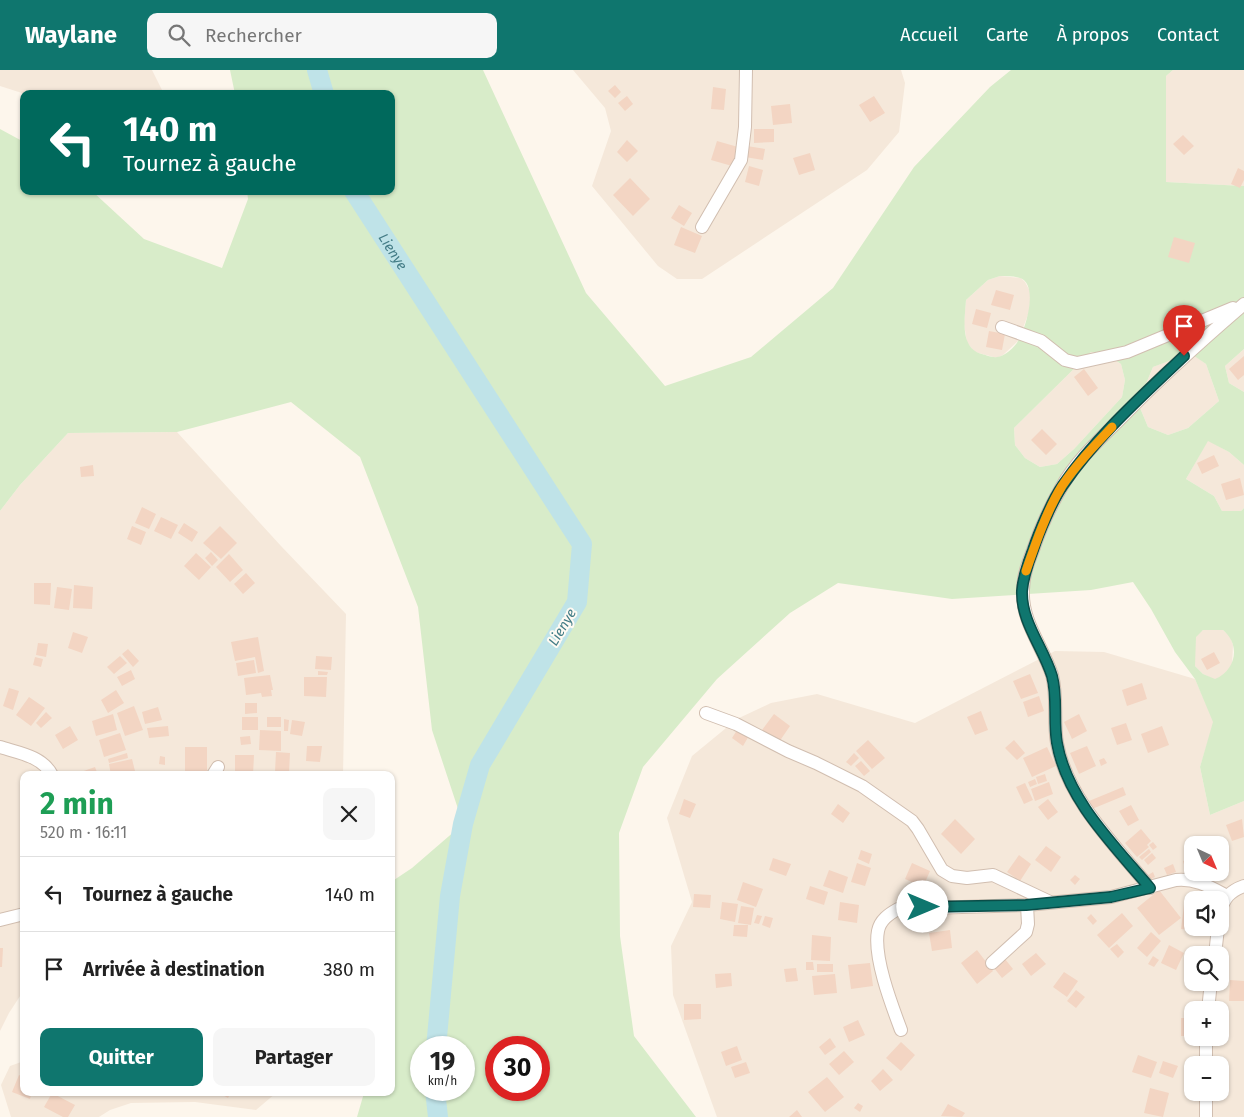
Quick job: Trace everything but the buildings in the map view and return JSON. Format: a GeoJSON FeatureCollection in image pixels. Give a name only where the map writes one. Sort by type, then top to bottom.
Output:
{"type":"FeatureCollection","features":[{"type":"Feature","properties":{"kind":"street"},"geometry":{"type":"LineString","coordinates":[[702,227],[741,160],[745,127],[746,70]]}},
{"type":"Feature","properties":{"kind":"street"},"geometry":{"type":"LineString","coordinates":[[1002,327],[1041,341],[1065,360],[1077,363],[1127,352],[1244,303]]}},
{"type":"Feature","properties":{"kind":"street"},"geometry":{"type":"LineString","coordinates":[[1150,888],[1093,818],[1070,784],[1057,743],[1055,693],[1051,675],[1024,609],[1022,591],[1037,538],[1061,487],[1091,448],[1198,343],[1244,303]]}},
{"type":"Feature","properties":{"kind":"street"},"geometry":{"type":"LineString","coordinates":[[706,713],[736,724],[862,786],[912,821],[942,870],[952,876],[967,878],[994,875],[1050,902]]}},
{"type":"Feature","properties":{"kind":"street"},"geometry":{"type":"LineString","coordinates":[[0,747],[40,761],[47,766],[50,771]]}},
{"type":"Feature","properties":{"kind":"street"},"geometry":{"type":"LineString","coordinates":[[901,1030],[885,985],[877,939],[878,930],[889,914],[898,909],[1026,905],[1111,897],[1186,879],[1218,891]]}},
{"type":"Feature","properties":{"kind":"street"},"geometry":{"type":"LineString","coordinates":[[1229,894],[1244,886]]}},
{"type":"Feature","properties":{"kind":"street"},"geometry":{"type":"LineString","coordinates":[[992,964],[1026,932],[1028,924],[1026,905]]}},
{"type":"Feature","properties":{"kind":"street"},"geometry":{"type":"LineString","coordinates":[[0,920],[20,915]]}},
{"type":"Feature","properties":{"kind":"street"},"geometry":{"type":"LineString","coordinates":[[1206,1101],[1206,1117]]}},
{"type":"Feature","properties":{"kind":"shaded area"},"geometry":{"type":"Polygon","coordinates":[[[0,70],[152,70],[162,90],[20,90],[20,92],[0,86],[0,70]]]}},
{"type":"Feature","properties":{"kind":"shaded area"},"geometry":{"type":"Polygon","coordinates":[[[573,70],[901,70],[905,83],[899,132],[867,170],[702,279],[677,279],[658,266],[592,186],[611,131],[605,108],[573,70]]]}},
{"type":"Feature","properties":{"kind":"shaded area"},"geometry":{"type":"Polygon","coordinates":[[[1173,70],[1244,70],[1244,186],[1166,182],[1166,76],[1173,70]]]}},
{"type":"Feature","properties":{"kind":"shaded area"},"geometry":{"type":"Polygon","coordinates":[[[1000,276],[1021,278],[1031,293],[1029,312],[1018,341],[997,358],[975,352],[967,343],[964,324],[966,300],[988,280],[1000,276]]]}},
{"type":"Feature","properties":{"kind":"shaded area"},"geometry":{"type":"Polygon","coordinates":[[[1244,349],[1244,392],[1229,383],[1225,366],[1244,349]]]}},
{"type":"Feature","properties":{"kind":"shaded area"},"geometry":{"type":"Polygon","coordinates":[[[1091,352],[1107,355],[1121,364],[1125,380],[1122,397],[1074,449],[1057,464],[1040,467],[1025,458],[1015,445],[1014,428],[1091,352]]]}},
{"type":"Feature","properties":{"kind":"shaded area"},"geometry":{"type":"Polygon","coordinates":[[[1190,352],[1206,364],[1219,401],[1188,428],[1168,435],[1148,427],[1138,403],[1153,367],[1190,352]]]}},
{"type":"Feature","properties":{"kind":"shaded area"},"geometry":{"type":"Polygon","coordinates":[[[177,432],[346,614],[343,771],[20,771],[20,996],[0,1031],[0,511],[20,485],[68,433],[177,432]]]}},
{"type":"Feature","properties":{"kind":"shaded area"},"geometry":{"type":"Polygon","coordinates":[[[1208,440],[1229,452],[1244,465],[1244,508],[1241,511],[1222,511],[1214,496],[1186,479],[1208,440]]]}},
{"type":"Feature","properties":{"kind":"shaded area"},"geometry":{"type":"Polygon","coordinates":[[[1203,630],[1223,630],[1230,636],[1233,645],[1232,666],[1225,675],[1215,680],[1203,674],[1195,666],[1195,636],[1203,630]]]}},
{"type":"Feature","properties":{"kind":"shaded area"},"geometry":{"type":"Polygon","coordinates":[[[1055,651],[1104,652],[1195,679],[1214,722],[1200,767],[1210,815],[1244,801],[1244,1117],[717,1117],[673,995],[671,946],[692,902],[667,818],[692,756],[737,719],[771,703],[817,694],[915,723],[1055,651]]]}},
{"type":"Feature","properties":{"kind":"shaded area"},"geometry":{"type":"Polygon","coordinates":[[[20,1062],[20,1096],[272,1096],[256,1110],[195,1102],[131,1103],[110,1110],[99,1117],[11,1117],[1,1085],[10,1066],[20,1062]]]}},
{"type":"Feature","properties":{"kind":"green space"},"geometry":{"type":"Polygon","coordinates":[[[230,70],[483,70],[586,293],[665,386],[751,357],[833,288],[914,167],[990,87],[1011,70],[1173,70],[1166,76],[1166,182],[1244,186],[1244,349],[1225,366],[1229,383],[1244,392],[1244,465],[1229,452],[1208,441],[1186,479],[1214,496],[1222,511],[1241,511],[1244,508],[1244,801],[1210,815],[1200,767],[1213,722],[1195,679],[1175,652],[1151,609],[1133,582],[1091,590],[952,599],[838,583],[790,613],[717,679],[643,767],[619,833],[620,936],[634,1036],[696,1117],[357,1117],[363,1096],[395,1096],[395,879],[412,868],[463,824],[432,730],[418,607],[360,457],[291,402],[177,432],[68,433],[20,485],[0,511],[0,129],[20,140],[20,195],[96,195],[144,239],[222,268],[248,199],[248,195],[395,195],[395,90],[234,90],[230,70]],[[1000,276],[988,280],[966,300],[965,332],[970,346],[975,351],[992,357],[1000,357],[1012,349],[1018,341],[1027,317],[1030,297],[1026,282],[1013,276],[1000,276]],[[1091,352],[1014,428],[1015,445],[1025,458],[1040,467],[1057,464],[1074,449],[1122,397],[1125,380],[1121,364],[1107,355],[1091,352]],[[1190,353],[1153,367],[1138,403],[1148,427],[1168,435],[1188,428],[1219,401],[1206,364],[1190,353]],[[1203,630],[1196,637],[1195,666],[1203,674],[1215,679],[1228,670],[1234,657],[1232,643],[1229,636],[1223,630],[1203,630]]]}},
{"type":"Feature","properties":{"kind":"waterway","name":"Lienye"},"geometry":{"type":"LineString","coordinates":[[317,70],[323,90]]}},
{"type":"Feature","properties":{"kind":"waterway","name":"Lienye"},"geometry":{"type":"LineString","coordinates":[[357,195],[582,544],[577,602],[480,765],[463,824],[450,896],[437,1036]]}},
{"type":"Feature","properties":{"kind":"waterway","name":"Lienye"},"geometry":{"type":"LineString","coordinates":[[436,1101],[438,1117]]}},
{"type":"Feature","properties":{"kind":"slow traffic"},"geometry":{"type":"LineString","coordinates":[[1026,571],[1037,538],[1061,487],[1091,448],[1112,427]]}},
{"type":"Feature","properties":{"kind":"route"},"geometry":{"type":"LineString","coordinates":[[923,907],[1026,905],[1088,900],[1150,888],[1093,818],[1070,784],[1057,743],[1055,693],[1051,675],[1024,609],[1022,591],[1025,572],[1037,538],[1061,487],[1091,448],[1184,356]]}}]}
